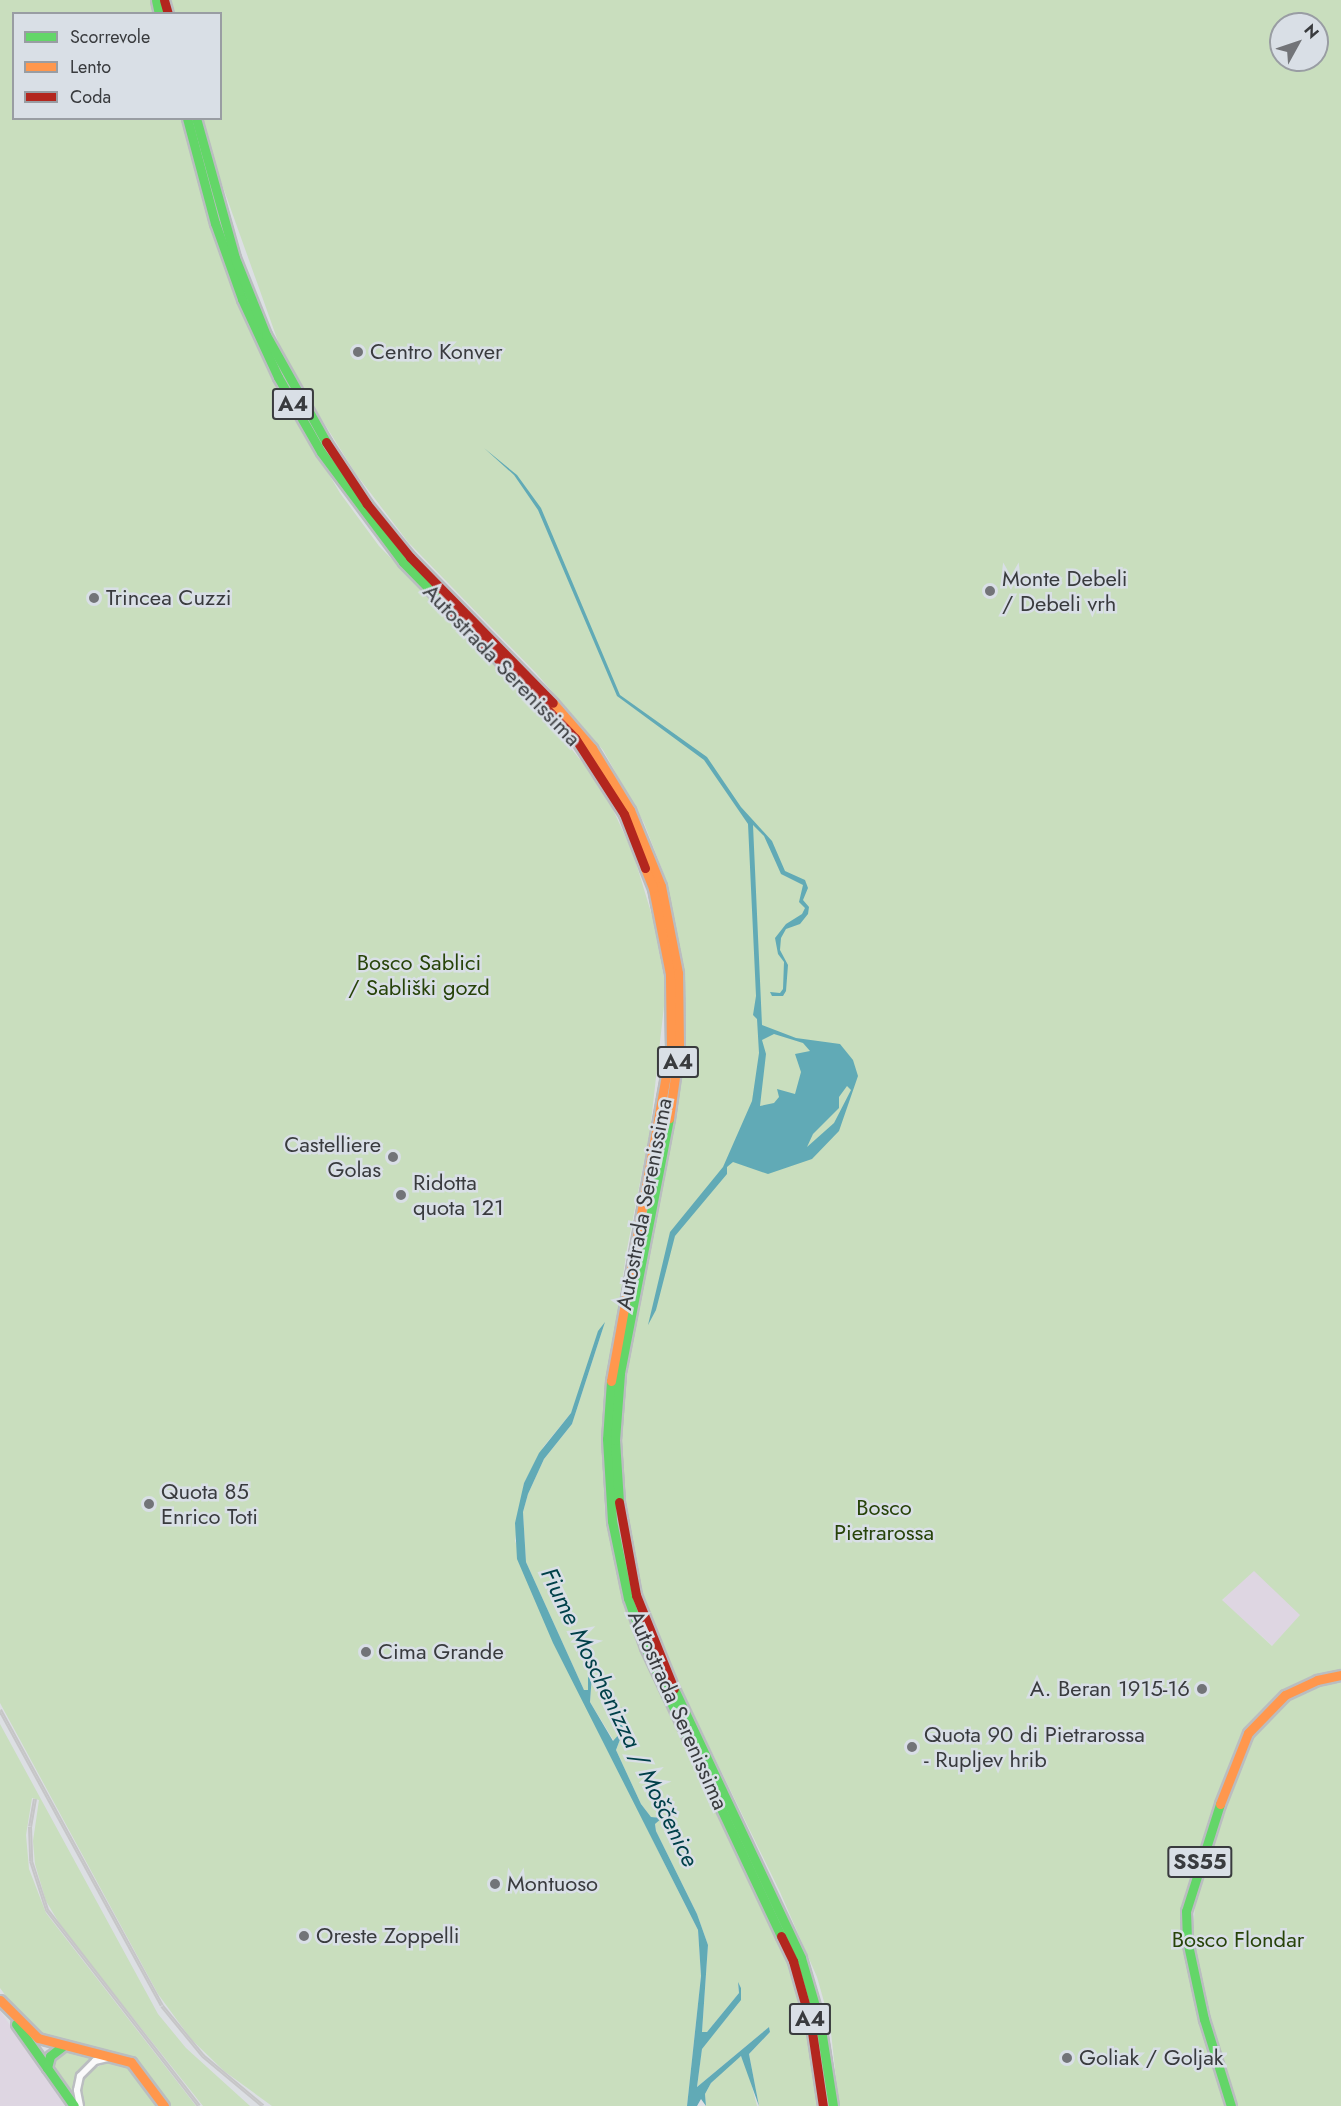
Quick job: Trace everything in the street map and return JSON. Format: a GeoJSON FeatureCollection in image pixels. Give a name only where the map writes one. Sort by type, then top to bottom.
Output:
{"type":"FeatureCollection","features":[{"type":"Feature","properties":{"kind":"main road","name":"Autostrada Serenissima"},"geometry":{"type":"LineString","coordinates":[[188,120],[215,223],[242,299],[278,377],[321,452],[403,562],[575,738],[615,798],[646,866],[666,944],[672,1034],[666,1093],[612,1372],[607,1439],[612,1521],[620,1570],[645,1647],[793,1960],[812,2025],[823,2106]]}},
{"type":"Feature","properties":{"kind":"main road","name":"Autostrada Serenissima"},"geometry":{"type":"LineString","coordinates":[[196,120],[217,201],[250,296],[317,429],[367,504],[410,557],[539,686],[587,741],[630,810],[661,886],[677,963],[679,1049],[674,1093],[620,1373],[615,1440],[620,1520],[636,1595],[654,1645],[785,1918],[804,1967],[820,2023],[833,2106]]}},
{"type":"Feature","properties":{"kind":"main road","name":"SS55"},"geometry":{"type":"LineString","coordinates":[[1231,2106],[1204,2019],[1187,1940],[1186,1911],[1194,1879],[1237,1756],[1248,1733],[1285,1695],[1317,1680],[1341,1675]]}},
{"type":"Feature","properties":{"kind":"main road"},"geometry":{"type":"LineString","coordinates":[[0,2001],[31,2034],[63,2046],[131,2062],[162,2106]]}},
{"type":"Feature","properties":{"kind":"main road"},"geometry":{"type":"LineString","coordinates":[[0,2001],[74,2106]]}},
{"type":"Feature","properties":{"kind":"main road"},"geometry":{"type":"LineString","coordinates":[[47,2068],[50,2056],[63,2046]]}},
{"type":"Feature","properties":{"kind":"street"},"geometry":{"type":"LineString","coordinates":[[80,2106],[77,2090],[80,2076],[95,2061],[110,2058],[132,2066],[162,2106]]}},
{"type":"Feature","properties":{"kind":"shaded area"},"geometry":{"type":"Polygon","coordinates":[[[1252,1568],[1302,1613],[1273,1646],[1222,1601],[1252,1568]]]}},
{"type":"Feature","properties":{"kind":"shaded area"},"geometry":{"type":"Polygon","coordinates":[[[0,2011],[68,2106],[0,2106],[0,2011]]]}},
{"type":"Feature","properties":{"kind":"green space","name":"Bosco Sablici / Sabliški gozd"},"geometry":{"type":"Polygon","coordinates":[[[0,0],[151,0],[155,12],[12,12],[12,120],[183,120],[236,294],[267,369],[340,493],[379,546],[540,710],[603,788],[633,853],[653,919],[666,988],[650,1131],[627,1249],[603,1410],[605,1516],[625,1605],[639,1643],[785,1955],[809,2036],[818,2106],[759,2106],[749,2054],[770,2032],[769,2027],[697,2087],[702,2048],[738,2004],[741,1988],[738,1983],[739,1993],[707,2032],[702,2032],[708,1945],[697,1914],[656,1831],[655,1824],[661,1818],[651,1817],[641,1804],[616,1750],[624,1729],[620,1721],[623,1710],[621,1708],[618,1721],[622,1731],[614,1741],[590,1702],[592,1675],[588,1677],[588,1690],[584,1690],[526,1562],[523,1512],[528,1494],[544,1459],[572,1424],[605,1322],[571,1413],[544,1446],[524,1483],[515,1541],[565,1665],[698,1930],[701,1976],[687,2106],[272,2106],[224,2071],[191,2039],[158,1994],[0,1703],[0,0]]]}},
{"type":"Feature","properties":{"kind":"green space","name":"Bosco Pietrarossa"},"geometry":{"type":"Polygon","coordinates":[[[170,0],[1341,0],[1341,1671],[1313,1677],[1279,1694],[1244,1734],[1181,1908],[1181,1939],[1192,1989],[1226,2106],[839,2106],[830,2023],[817,1977],[780,1892],[666,1658],[648,1616],[627,1536],[620,1454],[622,1406],[683,1036],[681,965],[663,872],[644,823],[603,750],[536,673],[408,542],[356,474],[285,361],[219,176],[216,177],[201,120],[222,120],[222,12],[174,12],[170,0]],[[1254,1571],[1222,1600],[1272,1646],[1300,1615],[1254,1571]]]}},
{"type":"Feature","properties":{"kind":"green space","name":"Bosco Flondar"},"geometry":{"type":"Polygon","coordinates":[[[1341,1683],[1341,2106],[1236,2106],[1197,1973],[1193,1940],[1195,1900],[1247,1743],[1260,1724],[1297,1693],[1314,1685],[1341,1683]]]}},
{"type":"Feature","properties":{"kind":"green space"},"geometry":{"type":"Polygon","coordinates":[[[0,1724],[158,2014],[186,2048],[250,2106],[203,2106],[64,1931],[46,1901],[35,1864],[33,1841],[39,1800],[32,1798],[26,1835],[29,1869],[46,1913],[196,2106],[168,2106],[127,2056],[46,2037],[31,2030],[0,1988],[0,1724]]]}},
{"type":"Feature","properties":{"kind":"green space"},"geometry":{"type":"Polygon","coordinates":[[[67,2050],[98,2058],[79,2074],[74,2095],[50,2063],[58,2052],[67,2050]]]}},
{"type":"Feature","properties":{"kind":"green space"},"geometry":{"type":"Polygon","coordinates":[[[739,2056],[745,2059],[757,2106],[706,2106],[705,2094],[711,2083],[739,2056]]]}},
{"type":"Feature","properties":{"kind":"green space"},"geometry":{"type":"Polygon","coordinates":[[[110,2061],[128,2066],[157,2106],[84,2106],[81,2093],[83,2080],[93,2069],[110,2061]]]}},
{"type":"Feature","properties":{"kind":"water"},"geometry":{"type":"Polygon","coordinates":[[[484,448],[517,475],[541,508],[620,695],[707,757],[741,807],[772,841],[785,871],[805,880],[808,888],[803,900],[809,907],[808,914],[800,924],[786,929],[781,938],[780,950],[788,965],[786,991],[783,996],[772,996],[770,992],[780,993],[783,989],[784,962],[778,954],[775,938],[786,924],[802,914],[805,908],[799,902],[803,885],[781,874],[764,836],[753,825],[762,1025],[796,1038],[840,1044],[853,1060],[858,1076],[839,1131],[812,1159],[768,1174],[733,1162],[727,1167],[727,1174],[675,1236],[656,1310],[648,1325],[670,1232],[723,1167],[752,1101],[759,1053],[757,1019],[753,1015],[756,996],[748,824],[704,760],[617,696],[538,510],[514,475],[484,448]],[[774,1034],[762,1040],[766,1054],[760,1106],[774,1103],[779,1097],[777,1089],[795,1094],[801,1072],[795,1054],[810,1051],[803,1043],[774,1034]],[[847,1086],[839,1097],[839,1108],[813,1134],[807,1147],[834,1123],[851,1090],[847,1086]]]}},
{"type":"Feature","properties":{"kind":"water","name":"Fiume Moschenizza / Moščenice"},"geometry":{"type":"Polygon","coordinates":[[[605,1322],[572,1424],[544,1459],[528,1494],[523,1512],[526,1562],[584,1690],[588,1690],[588,1677],[592,1674],[590,1702],[613,1741],[622,1731],[618,1723],[622,1706],[620,1721],[624,1729],[616,1750],[641,1804],[651,1817],[662,1818],[655,1824],[656,1831],[697,1914],[708,1945],[702,2032],[707,2032],[739,1993],[738,1982],[741,1988],[741,2000],[702,2049],[697,2087],[769,2027],[770,2032],[749,2054],[759,2106],[741,2056],[711,2083],[705,2094],[706,2106],[701,2099],[697,2106],[687,2106],[701,1976],[698,1930],[553,1643],[517,1559],[515,1523],[524,1483],[539,1453],[571,1413],[598,1331],[605,1322]]]}},
{"type":"Feature","properties":{"kind":"railway"},"geometry":{"type":"LineString","coordinates":[[0,1710],[162,2006],[203,2056],[263,2106]]}},
{"type":"Feature","properties":{"kind":"railway"},"geometry":{"type":"LineString","coordinates":[[35,1799],[30,1827],[31,1861],[47,1910],[199,2106]]}},
{"type":"Feature","properties":{"kind":"traffic: fast"},"geometry":{"type":"LineString","coordinates":[[156,0],[159,12]]}},
{"type":"Feature","properties":{"kind":"traffic: fast"},"geometry":{"type":"LineString","coordinates":[[188,120],[215,223],[242,299],[278,377],[321,452],[403,562],[453,613]]}},
{"type":"Feature","properties":{"kind":"traffic: fast"},"geometry":{"type":"LineString","coordinates":[[197,120],[235,258],[266,335],[326,442]]}},
{"type":"Feature","properties":{"kind":"traffic: fast"},"geometry":{"type":"LineString","coordinates":[[619,1502],[615,1440],[620,1373],[669,1118]]}},
{"type":"Feature","properties":{"kind":"traffic: fast"},"geometry":{"type":"LineString","coordinates":[[611,1381],[607,1439],[612,1521],[628,1598],[645,1647],[781,1936]]}},
{"type":"Feature","properties":{"kind":"traffic: fast"},"geometry":{"type":"LineString","coordinates":[[674,1689],[801,1958],[820,2023],[833,2106]]}},
{"type":"Feature","properties":{"kind":"traffic: fast"},"geometry":{"type":"LineString","coordinates":[[1220,1804],[1186,1911],[1187,1940],[1204,2019],[1231,2106]]}},
{"type":"Feature","properties":{"kind":"traffic: fast"},"geometry":{"type":"LineString","coordinates":[[16,2024],[74,2106]]}},
{"type":"Feature","properties":{"kind":"traffic: fast"},"geometry":{"type":"LineString","coordinates":[[47,2068],[50,2056],[63,2046]]}},
{"type":"Feature","properties":{"kind":"traffic: slow"},"geometry":{"type":"LineString","coordinates":[[553,703],[592,748],[630,810],[661,886],[678,973],[679,1049],[669,1118]]}},
{"type":"Feature","properties":{"kind":"traffic: slow"},"geometry":{"type":"LineString","coordinates":[[611,1381],[671,1049],[670,974],[653,888],[645,868]]}},
{"type":"Feature","properties":{"kind":"traffic: slow"},"geometry":{"type":"LineString","coordinates":[[1220,1804],[1248,1733],[1285,1695],[1317,1680],[1341,1675]]}},
{"type":"Feature","properties":{"kind":"traffic: slow"},"geometry":{"type":"LineString","coordinates":[[0,2000],[38,2038],[131,2062],[164,2106]]}},
{"type":"Feature","properties":{"kind":"traffic: jam"},"geometry":{"type":"LineString","coordinates":[[164,0],[167,12]]}},
{"type":"Feature","properties":{"kind":"traffic: jam"},"geometry":{"type":"LineString","coordinates":[[326,442],[367,504],[410,557],[553,703]]}},
{"type":"Feature","properties":{"kind":"traffic: jam"},"geometry":{"type":"LineString","coordinates":[[453,613],[575,738],[624,814],[645,868]]}},
{"type":"Feature","properties":{"kind":"traffic: jam"},"geometry":{"type":"LineString","coordinates":[[619,1502],[636,1595],[674,1689]]}},
{"type":"Feature","properties":{"kind":"traffic: jam"},"geometry":{"type":"LineString","coordinates":[[781,1936],[793,1961],[811,2025],[823,2106]]}},
{"type":"Feature","properties":{"kind":"place","name":"Centro Konver"},"geometry":{"type":"Point","coordinates":[358,352]}},
{"type":"Feature","properties":{"kind":"place","name":"Monte Debeli / Debeli vrh"},"geometry":{"type":"Point","coordinates":[990,591]}},
{"type":"Feature","properties":{"kind":"place","name":"Trincea Cuzzi"},"geometry":{"type":"Point","coordinates":[94,598]}},
{"type":"Feature","properties":{"kind":"place","name":"Castelliere Golas"},"geometry":{"type":"Point","coordinates":[393,1157]}},
{"type":"Feature","properties":{"kind":"place","name":"Ridotta quota 121"},"geometry":{"type":"Point","coordinates":[401,1195]}},
{"type":"Feature","properties":{"kind":"place","name":"Quota 85 Enrico Toti"},"geometry":{"type":"Point","coordinates":[149,1504]}},
{"type":"Feature","properties":{"kind":"place","name":"Cima Grande"},"geometry":{"type":"Point","coordinates":[366,1652]}},
{"type":"Feature","properties":{"kind":"place","name":"A. Beran 1915-16"},"geometry":{"type":"Point","coordinates":[1202,1689]}},
{"type":"Feature","properties":{"kind":"place","name":"Quota 90 di Pietrarossa - Rupljev hrib"},"geometry":{"type":"Point","coordinates":[912,1747]}},
{"type":"Feature","properties":{"kind":"place","name":"Montuoso"},"geometry":{"type":"Point","coordinates":[495,1884]}},
{"type":"Feature","properties":{"kind":"place","name":"Oreste Zoppelli"},"geometry":{"type":"Point","coordinates":[304,1936]}},
{"type":"Feature","properties":{"kind":"place","name":"Goliak / Goljak"},"geometry":{"type":"Point","coordinates":[1067,2058]}}]}
